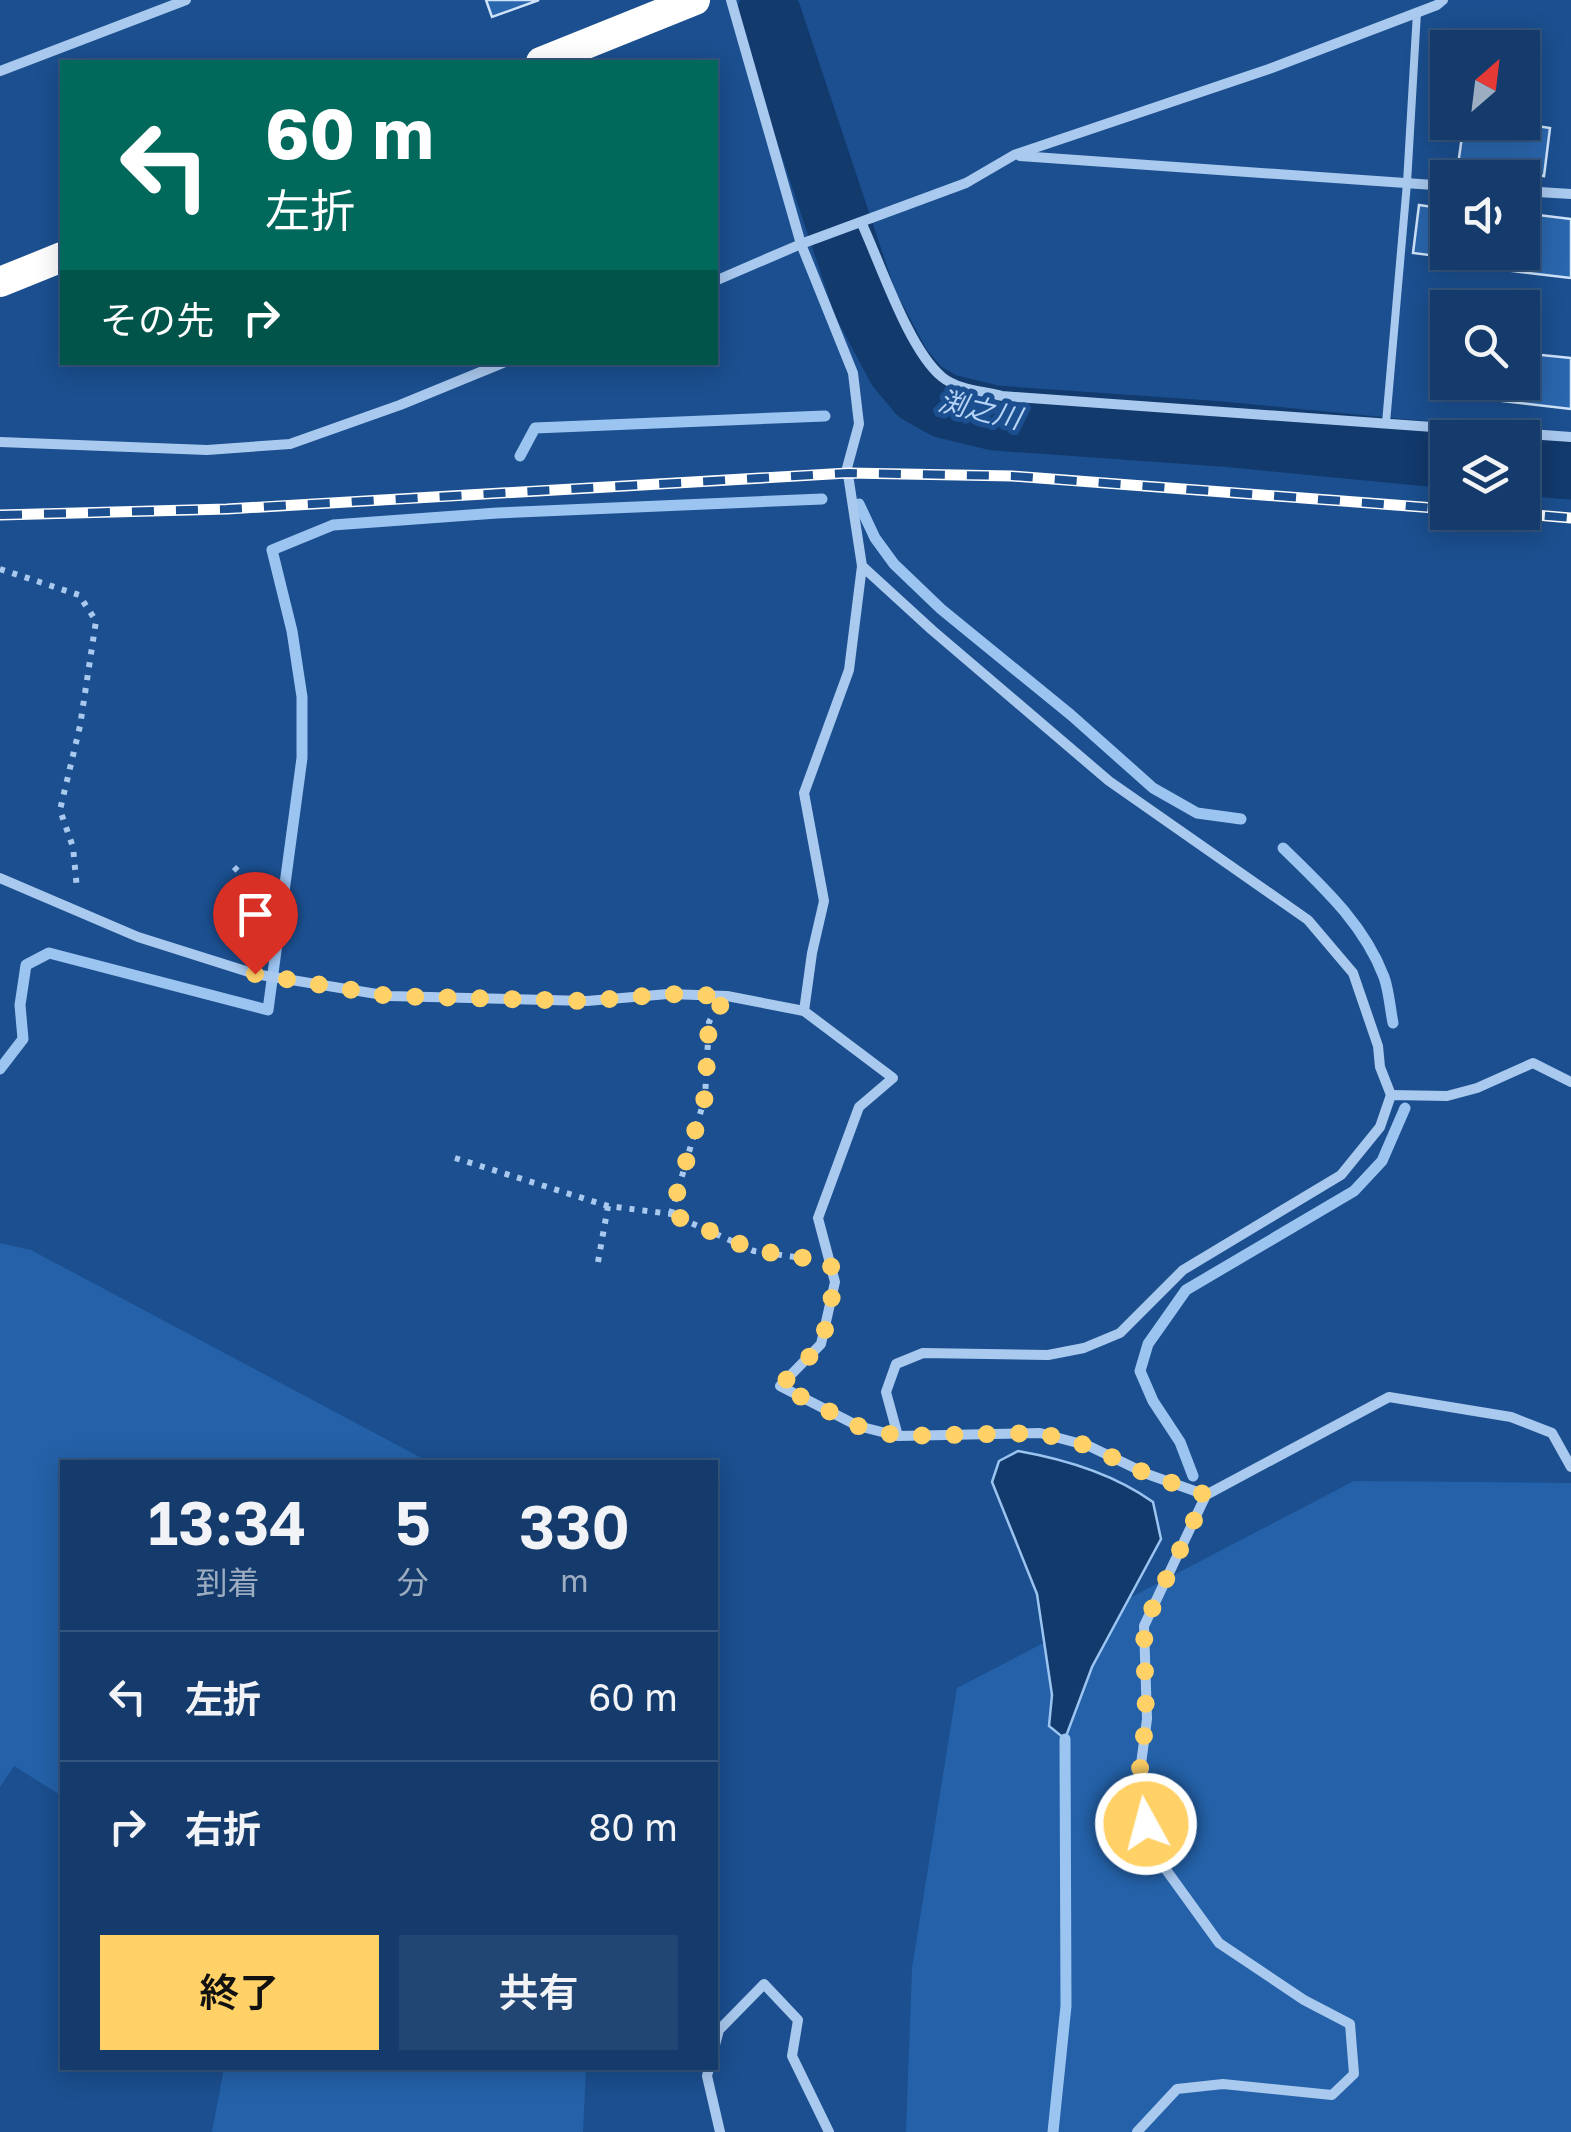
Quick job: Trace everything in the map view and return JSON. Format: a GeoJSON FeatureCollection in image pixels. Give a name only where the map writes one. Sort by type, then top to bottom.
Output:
{"type":"FeatureCollection","features":[{"type":"Feature","properties":{"kind":"highway"},"geometry":{"type":"LineString","coordinates":[[546,60],[695,0]]}},
{"type":"Feature","properties":{"kind":"highway"},"geometry":{"type":"LineString","coordinates":[[0,282],[60,258]]}},
{"type":"Feature","properties":{"kind":"street"},"geometry":{"type":"LineString","coordinates":[[0,72],[186,0]]}},
{"type":"Feature","properties":{"kind":"street"},"geometry":{"type":"LineString","coordinates":[[731,0],[801,244],[854,372],[859,424],[847,468],[862,566],[849,670],[804,793],[824,901],[804,1011]]}},
{"type":"Feature","properties":{"kind":"street"},"geometry":{"type":"LineString","coordinates":[[718,279],[966,183],[1014,155],[1269,69],[1438,6],[1443,0]]}},
{"type":"Feature","properties":{"kind":"street"},"geometry":{"type":"LineString","coordinates":[[1014,155],[1430,185]]}},
{"type":"Feature","properties":{"kind":"street"},"geometry":{"type":"LineString","coordinates":[[1540,192],[1571,194]]}},
{"type":"Feature","properties":{"kind":"street"},"geometry":{"type":"LineString","coordinates":[[857,225],[922,354],[956,385],[1002,396],[1571,436]]}},
{"type":"Feature","properties":{"kind":"street"},"geometry":{"type":"LineString","coordinates":[[0,442],[207,450],[290,444],[498,365]]}},
{"type":"Feature","properties":{"kind":"street"},"geometry":{"type":"LineString","coordinates":[[862,566],[1109,780],[1308,920],[1352,973],[1378,1046],[1380,1068],[1392,1094],[1380,1127],[1340,1176],[1183,1270],[1120,1333],[1084,1348],[1048,1355],[922,1353],[896,1364],[886,1392],[898,1436]]}},
{"type":"Feature","properties":{"kind":"street"},"geometry":{"type":"LineString","coordinates":[[0,878],[138,937],[255,974],[389,996],[586,1001],[668,994],[727,996],[804,1011],[893,1078],[859,1107],[818,1218],[835,1282],[822,1344],[780,1386],[858,1426],[898,1436],[1040,1433],[1089,1446],[1147,1474],[1206,1495]]}},
{"type":"Feature","properties":{"kind":"street"},"geometry":{"type":"LineString","coordinates":[[1392,1094],[1447,1096],[1477,1088],[1533,1063],[1571,1082]]}},
{"type":"Feature","properties":{"kind":"street"},"geometry":{"type":"LineString","coordinates":[[1137,2132],[1177,2089],[1223,2084],[1332,2095],[1354,2074],[1350,2024],[1304,2000],[1219,1943],[1154,1853],[1137,1794],[1146,1719],[1144,1626],[1206,1495],[1389,1397],[1511,1418],[1552,1432],[1571,1466]]}},
{"type":"Feature","properties":{"kind":"street"},"geometry":{"type":"LineString","coordinates":[[718,2030],[764,1984],[798,2020],[792,2056],[829,2132]]}},
{"type":"Feature","properties":{"kind":"street"},"geometry":{"type":"LineString","coordinates":[[708,2070],[720,2132]]}},
{"type":"Feature","properties":{"kind":"lane"},"geometry":{"type":"LineString","coordinates":[[1386,424],[1417,12]]}},
{"type":"Feature","properties":{"kind":"path"},"geometry":{"type":"LineString","coordinates":[[0,569],[79,595],[96,621],[80,726],[60,810],[73,847],[79,913]]}},
{"type":"Feature","properties":{"kind":"path"},"geometry":{"type":"LineString","coordinates":[[234,866],[267,900],[262,970]]}},
{"type":"Feature","properties":{"kind":"path"},"geometry":{"type":"LineString","coordinates":[[671,1214],[705,1097],[709,1022],[727,996]]}},
{"type":"Feature","properties":{"kind":"path"},"geometry":{"type":"LineString","coordinates":[[456,1158],[608,1206],[671,1214],[754,1250],[830,1262]]}},
{"type":"Feature","properties":{"kind":"path"},"geometry":{"type":"LineString","coordinates":[[598,1262],[608,1206]]}},
{"type":"Feature","properties":{"kind":"shaded area"},"geometry":{"type":"Polygon","coordinates":[[[0,1243],[31,1250],[425,1460],[60,1460],[60,1795],[14,1766],[0,1787],[0,1243]]]}},
{"type":"Feature","properties":{"kind":"shaded area"},"geometry":{"type":"Polygon","coordinates":[[[1018,1451],[1088,1469],[1138,1492],[1153,1502],[1161,1539],[1092,1667],[1065,1739],[1049,1726],[1052,1695],[1037,1594],[992,1482],[999,1461],[1018,1451]]]}},
{"type":"Feature","properties":{"kind":"shaded area"},"geometry":{"type":"Polygon","coordinates":[[[1354,1481],[1571,1483],[1571,2132],[906,2132],[912,1968],[957,1688],[1354,1481]]]}},
{"type":"Feature","properties":{"kind":"shaded area"},"geometry":{"type":"Polygon","coordinates":[[[224,2070],[586,2070],[583,2132],[212,2132],[224,2070]]]}},
{"type":"Feature","properties":{"kind":"building"},"geometry":{"type":"Polygon","coordinates":[[[486,0],[539,0],[492,17],[486,0]]]}},
{"type":"Feature","properties":{"kind":"building"},"geometry":{"type":"Polygon","coordinates":[[[1540,126],[1550,128],[1544,176],[1540,175],[1540,160],[1459,160],[1461,140],[1540,140],[1540,126]]]}},
{"type":"Feature","properties":{"kind":"building"},"geometry":{"type":"Polygon","coordinates":[[[1419,205],[1430,207],[1430,255],[1413,253],[1419,205]]]}},
{"type":"Feature","properties":{"kind":"building"},"geometry":{"type":"Polygon","coordinates":[[[1540,215],[1571,219],[1571,278],[1504,270],[1540,270],[1540,215]]]}},
{"type":"Feature","properties":{"kind":"building"},"geometry":{"type":"Polygon","coordinates":[[[1540,355],[1571,358],[1571,409],[1493,400],[1540,400],[1540,355]]]}},
{"type":"Feature","properties":{"kind":"waterway","name":"渕之川"},"geometry":{"type":"LineString","coordinates":[[769,15],[865,303],[899,367],[920,392],[945,406],[995,418],[1430,454]]}},
{"type":"Feature","properties":{"kind":"waterway"},"geometry":{"type":"LineString","coordinates":[[520,456],[535,428],[825,416]]}},
{"type":"Feature","properties":{"kind":"waterway","name":"渕之川"},"geometry":{"type":"LineString","coordinates":[[1540,464],[1571,467]]}},
{"type":"Feature","properties":{"kind":"waterway"},"geometry":{"type":"LineString","coordinates":[[0,1069],[23,1039],[20,1005],[26,965],[49,953],[268,1010],[302,758],[302,697],[292,631],[272,550],[333,525],[497,513],[822,499]]}},
{"type":"Feature","properties":{"kind":"waterway"},"geometry":{"type":"LineString","coordinates":[[859,504],[875,538],[894,564],[941,609],[1153,788],[1197,813],[1241,819]]}},
{"type":"Feature","properties":{"kind":"waterway"},"geometry":{"type":"LineString","coordinates":[[1283,848],[1341,907],[1365,940],[1384,977],[1393,1023]]}},
{"type":"Feature","properties":{"kind":"waterway"},"geometry":{"type":"LineString","coordinates":[[1193,1476],[1180,1442],[1153,1401],[1140,1371],[1148,1344],[1186,1290],[1354,1191],[1382,1161],[1405,1108]]}},
{"type":"Feature","properties":{"kind":"waterway"},"geometry":{"type":"LineString","coordinates":[[1053,2132],[1066,2006],[1065,1739]]}},
{"type":"Feature","properties":{"kind":"railway"},"geometry":{"type":"LineString","coordinates":[[0,515],[227,509],[848,473],[1012,476],[1430,508]]}},
{"type":"Feature","properties":{"kind":"railway"},"geometry":{"type":"LineString","coordinates":[[1540,515],[1571,518]]}},
{"type":"Feature","properties":{"kind":"route"},"geometry":{"type":"LineString","coordinates":[[255,974],[389,996],[586,1001],[668,994],[727,996],[709,1022],[705,1097],[671,1214],[754,1250],[830,1262],[835,1282],[822,1344],[780,1386],[858,1426],[898,1436],[1040,1433],[1089,1446],[1147,1474],[1206,1495],[1144,1626],[1146,1719],[1137,1794],[1146,1824]]}}]}
